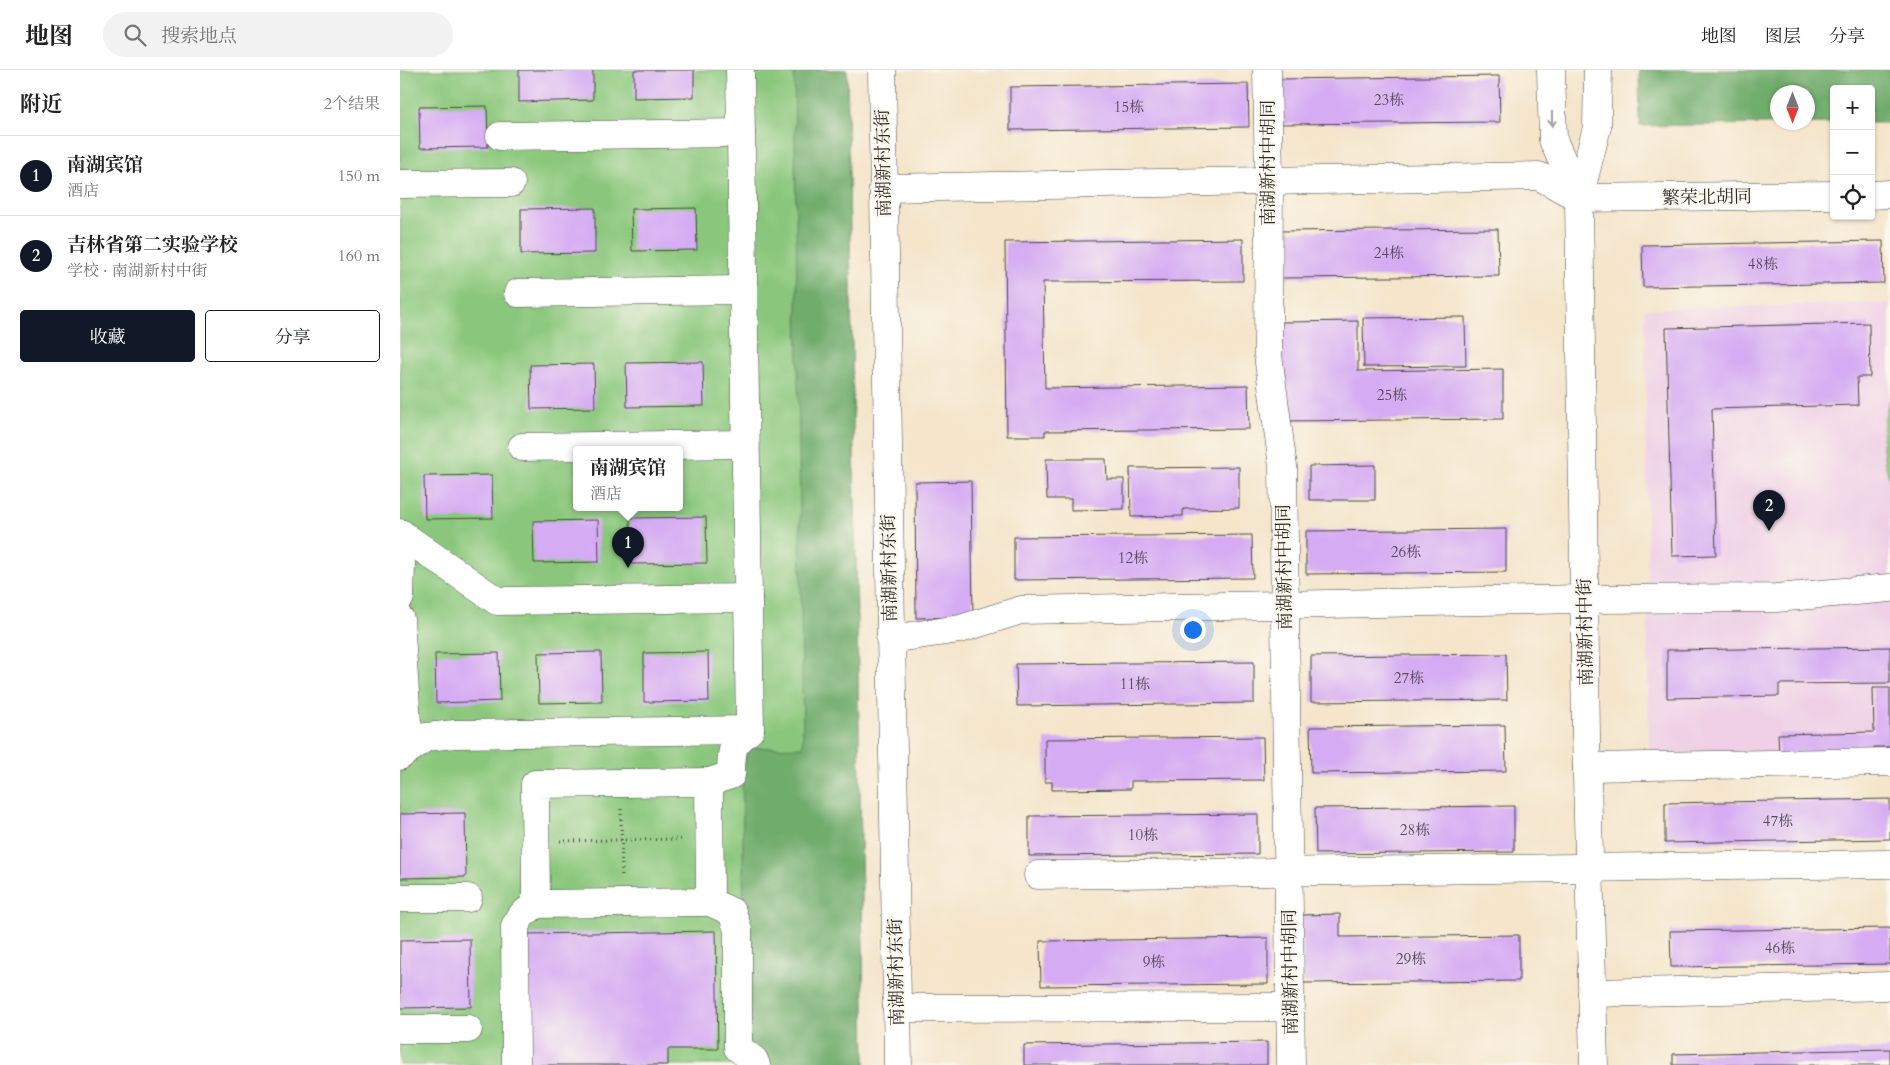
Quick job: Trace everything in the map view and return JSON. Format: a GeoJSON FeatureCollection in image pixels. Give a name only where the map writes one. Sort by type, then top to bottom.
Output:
{"type":"FeatureCollection","features":[{"type":"Feature","properties":{"kind":"street"},"geometry":{"type":"LineString","coordinates":[[740,70],[750,730]]}},
{"type":"Feature","properties":{"kind":"street","name":"南湖新村东街"},"geometry":{"type":"LineString","coordinates":[[882,70],[898,1065]]}},
{"type":"Feature","properties":{"kind":"street","name":"南湖新村中胡同"},"geometry":{"type":"LineString","coordinates":[[1267,70],[1269,181],[1268,355],[1283,467],[1291,1065]]}},
{"type":"Feature","properties":{"kind":"street","name":"南湖新村中街"},"geometry":{"type":"LineString","coordinates":[[1551,70],[1552,140],[1580,198]]}},
{"type":"Feature","properties":{"kind":"street","name":"南湖新村中街"},"geometry":{"type":"LineString","coordinates":[[1594,1065],[1587,767],[1580,198],[1597,127],[1598,70]]}},
{"type":"Feature","properties":{"kind":"street"},"geometry":{"type":"LineString","coordinates":[[500,136],[741,133]]}},
{"type":"Feature","properties":{"kind":"street"},"geometry":{"type":"LineString","coordinates":[[883,188],[1540,176],[1580,198]]}},
{"type":"Feature","properties":{"kind":"street"},"geometry":{"type":"LineString","coordinates":[[400,184],[511,183]]}},
{"type":"Feature","properties":{"kind":"street"},"geometry":{"type":"LineString","coordinates":[[1875,195],[1890,194]]}},
{"type":"Feature","properties":{"kind":"street","name":"繁荣北胡同"},"geometry":{"type":"LineString","coordinates":[[1580,198],[1830,195]]}},
{"type":"Feature","properties":{"kind":"street"},"geometry":{"type":"LineString","coordinates":[[518,293],[743,290]]}},
{"type":"Feature","properties":{"kind":"street"},"geometry":{"type":"LineString","coordinates":[[522,446],[745,444]]}},
{"type":"Feature","properties":{"kind":"street"},"geometry":{"type":"LineString","coordinates":[[401,533],[497,601],[748,598]]}},
{"type":"Feature","properties":{"kind":"street"},"geometry":{"type":"LineString","coordinates":[[400,597],[401,533]]}},
{"type":"Feature","properties":{"kind":"street"},"geometry":{"type":"LineString","coordinates":[[890,639],[960,628],[1021,610],[1585,599],[1776,598],[1890,588]]}},
{"type":"Feature","properties":{"kind":"street"},"geometry":{"type":"LineString","coordinates":[[400,626],[408,722],[406,752]]}},
{"type":"Feature","properties":{"kind":"street"},"geometry":{"type":"LineString","coordinates":[[406,752],[426,737],[455,734],[750,730]]}},
{"type":"Feature","properties":{"kind":"street"},"geometry":{"type":"LineString","coordinates":[[536,904],[535,784],[709,782],[731,775],[734,743],[750,730]]}},
{"type":"Feature","properties":{"kind":"street"},"geometry":{"type":"LineString","coordinates":[[1587,767],[1890,762]]}},
{"type":"Feature","properties":{"kind":"street"},"geometry":{"type":"LineString","coordinates":[[709,782],[710,902]]}},
{"type":"Feature","properties":{"kind":"street"},"geometry":{"type":"LineString","coordinates":[[1038,875],[1890,864]]}},
{"type":"Feature","properties":{"kind":"street"},"geometry":{"type":"LineString","coordinates":[[400,898],[468,898]]}},
{"type":"Feature","properties":{"kind":"street"},"geometry":{"type":"LineString","coordinates":[[516,1065],[515,926],[522,915],[536,904],[710,902],[732,912],[738,930],[738,1048],[754,1060],[756,1065]]}},
{"type":"Feature","properties":{"kind":"street"},"geometry":{"type":"LineString","coordinates":[[1592,993],[1890,986]]}},
{"type":"Feature","properties":{"kind":"street"},"geometry":{"type":"LineString","coordinates":[[896,1008],[1291,1007]]}},
{"type":"Feature","properties":{"kind":"street"},"geometry":{"type":"LineString","coordinates":[[400,1029],[468,1029]]}},
{"type":"Feature","properties":{"kind":"path"},"geometry":{"type":"LineString","coordinates":[[621,783],[622,904]]}},
{"type":"Feature","properties":{"kind":"path"},"geometry":{"type":"LineString","coordinates":[[536,842],[710,839]]}},
{"type":"Feature","properties":{"kind":"shaded area"},"geometry":{"type":"Polygon","coordinates":[[[1890,303],[1890,755],[1649,754],[1645,309],[1890,303]]]}},
{"type":"Feature","properties":{"kind":"green space"},"geometry":{"type":"Polygon","coordinates":[[[400,70],[847,70],[865,1065],[400,1065],[400,70]]]}},
{"type":"Feature","properties":{"kind":"green space"},"geometry":{"type":"Polygon","coordinates":[[[794,70],[847,70],[865,1065],[766,1065],[745,1036],[742,757],[746,750],[752,748],[803,747],[794,70]]]}},
{"type":"Feature","properties":{"kind":"green space"},"geometry":{"type":"Polygon","coordinates":[[[1639,70],[1890,70],[1890,123],[1875,123],[1875,85],[1830,85],[1830,123],[1815,123],[1815,85],[1770,85],[1770,124],[1640,126],[1639,70]]]}},
{"type":"Feature","properties":{"kind":"green space"},"geometry":{"type":"Polygon","coordinates":[[[1890,400],[1890,480],[1883,450],[1883,430],[1890,400]]]}},
{"type":"Feature","properties":{"kind":"building"},"geometry":{"type":"Polygon","coordinates":[[[519,70],[593,70],[593,100],[519,102],[519,70]]]}},
{"type":"Feature","properties":{"kind":"building"},"geometry":{"type":"Polygon","coordinates":[[[634,70],[694,70],[694,97],[634,98],[634,70]]]}},
{"type":"Feature","properties":{"kind":"building"},"geometry":{"type":"Polygon","coordinates":[[[1499,76],[1500,122],[1279,124],[1279,79],[1499,76]]]}},
{"type":"Feature","properties":{"kind":"building"},"geometry":{"type":"Polygon","coordinates":[[[1248,84],[1249,127],[1010,130],[1010,87],[1248,84]]]}},
{"type":"Feature","properties":{"kind":"building"},"geometry":{"type":"Polygon","coordinates":[[[487,106],[488,147],[420,148],[419,107],[487,106]]]}},
{"type":"Feature","properties":{"kind":"building"},"geometry":{"type":"Polygon","coordinates":[[[595,208],[595,253],[521,254],[521,209],[595,208]]]}},
{"type":"Feature","properties":{"kind":"building"},"geometry":{"type":"Polygon","coordinates":[[[696,208],[697,250],[632,251],[631,209],[696,208]]]}},
{"type":"Feature","properties":{"kind":"building"},"geometry":{"type":"Polygon","coordinates":[[[1498,229],[1499,276],[1280,278],[1279,231],[1498,229]]]}},
{"type":"Feature","properties":{"kind":"building"},"geometry":{"type":"Polygon","coordinates":[[[1243,239],[1243,281],[1043,282],[1045,388],[1248,385],[1249,429],[1045,431],[1045,436],[1007,436],[1005,242],[1243,239]]]}},
{"type":"Feature","properties":{"kind":"building"},"geometry":{"type":"Polygon","coordinates":[[[1883,241],[1884,283],[1643,287],[1642,245],[1883,241]]]}},
{"type":"Feature","properties":{"kind":"building"},"geometry":{"type":"Polygon","coordinates":[[[1465,317],[1466,366],[1364,367],[1363,318],[1465,317]]]}},
{"type":"Feature","properties":{"kind":"building"},"geometry":{"type":"Polygon","coordinates":[[[1358,321],[1358,371],[1503,369],[1503,419],[1282,421],[1281,322],[1358,321]]]}},
{"type":"Feature","properties":{"kind":"building"},"geometry":{"type":"Polygon","coordinates":[[[1869,323],[1870,377],[1857,377],[1858,405],[1712,409],[1716,555],[1672,556],[1666,328],[1869,323]]]}},
{"type":"Feature","properties":{"kind":"building"},"geometry":{"type":"Polygon","coordinates":[[[703,362],[704,406],[627,407],[626,363],[703,362]]]}},
{"type":"Feature","properties":{"kind":"building"},"geometry":{"type":"Polygon","coordinates":[[[594,364],[595,408],[531,409],[530,365],[594,364]]]}},
{"type":"Feature","properties":{"kind":"building"},"geometry":{"type":"Polygon","coordinates":[[[1046,459],[1106,459],[1107,479],[1124,479],[1124,509],[1071,510],[1071,499],[1047,499],[1046,459]]]}},
{"type":"Feature","properties":{"kind":"building"},"geometry":{"type":"Polygon","coordinates":[[[1375,465],[1375,500],[1309,500],[1309,466],[1375,465]]]}},
{"type":"Feature","properties":{"kind":"building"},"geometry":{"type":"Polygon","coordinates":[[[1239,467],[1239,508],[1183,509],[1183,516],[1131,517],[1130,468],[1239,467]]]}},
{"type":"Feature","properties":{"kind":"building"},"geometry":{"type":"Polygon","coordinates":[[[492,475],[493,518],[425,519],[424,476],[492,475]]]}},
{"type":"Feature","properties":{"kind":"building"},"geometry":{"type":"Polygon","coordinates":[[[971,481],[973,617],[916,618],[915,482],[971,481]]]}},
{"type":"Feature","properties":{"kind":"building"},"geometry":{"type":"Polygon","coordinates":[[[706,517],[707,563],[631,564],[630,518],[706,517]]]}},
{"type":"Feature","properties":{"kind":"building"},"geometry":{"type":"Polygon","coordinates":[[[598,520],[599,562],[534,563],[533,521],[598,520]]]}},
{"type":"Feature","properties":{"kind":"building"},"geometry":{"type":"Polygon","coordinates":[[[1506,529],[1506,572],[1306,574],[1306,531],[1506,529]]]}},
{"type":"Feature","properties":{"kind":"building"},"geometry":{"type":"Polygon","coordinates":[[[1252,535],[1253,578],[1014,580],[1014,537],[1252,535]]]}},
{"type":"Feature","properties":{"kind":"building"},"geometry":{"type":"Polygon","coordinates":[[[1890,647],[1890,683],[1779,684],[1779,696],[1667,698],[1667,650],[1890,647]]]}},
{"type":"Feature","properties":{"kind":"building"},"geometry":{"type":"Polygon","coordinates":[[[601,652],[602,702],[539,703],[538,653],[601,652]]]}},
{"type":"Feature","properties":{"kind":"building"},"geometry":{"type":"Polygon","coordinates":[[[708,652],[709,701],[644,702],[644,653],[708,652]]]}},
{"type":"Feature","properties":{"kind":"building"},"geometry":{"type":"Polygon","coordinates":[[[499,653],[500,701],[436,703],[435,654],[499,653]]]}},
{"type":"Feature","properties":{"kind":"building"},"geometry":{"type":"Polygon","coordinates":[[[1506,654],[1507,700],[1311,702],[1311,656],[1506,654]]]}},
{"type":"Feature","properties":{"kind":"building"},"geometry":{"type":"Polygon","coordinates":[[[1254,662],[1254,703],[1017,706],[1016,664],[1254,662]]]}},
{"type":"Feature","properties":{"kind":"building"},"geometry":{"type":"Polygon","coordinates":[[[1873,688],[1890,688],[1890,747],[1874,747],[1874,754],[1779,755],[1778,734],[1874,732],[1873,688]]]}},
{"type":"Feature","properties":{"kind":"building"},"geometry":{"type":"Polygon","coordinates":[[[1505,725],[1506,771],[1311,773],[1310,727],[1505,725]]]}},
{"type":"Feature","properties":{"kind":"building"},"geometry":{"type":"Polygon","coordinates":[[[1263,737],[1264,780],[1131,781],[1131,789],[1052,790],[1052,782],[1045,782],[1045,739],[1263,737]]]}},
{"type":"Feature","properties":{"kind":"building"},"geometry":{"type":"Polygon","coordinates":[[[1890,799],[1890,839],[1665,843],[1665,803],[1890,799]]]}},
{"type":"Feature","properties":{"kind":"building"},"geometry":{"type":"Polygon","coordinates":[[[1514,806],[1514,852],[1316,854],[1315,808],[1514,806]]]}},
{"type":"Feature","properties":{"kind":"building"},"geometry":{"type":"Polygon","coordinates":[[[465,813],[466,877],[400,878],[400,814],[465,813]]]}},
{"type":"Feature","properties":{"kind":"building"},"geometry":{"type":"Polygon","coordinates":[[[1258,814],[1258,854],[1029,856],[1029,816],[1258,814]]]}},
{"type":"Feature","properties":{"kind":"building"},"geometry":{"type":"Polygon","coordinates":[[[1340,914],[1340,937],[1519,935],[1519,981],[1303,983],[1302,915],[1340,914]]]}},
{"type":"Feature","properties":{"kind":"building"},"geometry":{"type":"Polygon","coordinates":[[[1890,928],[1890,964],[1671,967],[1670,931],[1890,928]]]}},
{"type":"Feature","properties":{"kind":"building"},"geometry":{"type":"Polygon","coordinates":[[[716,931],[718,1049],[668,1049],[668,1065],[529,1065],[527,934],[716,931]]]}},
{"type":"Feature","properties":{"kind":"building"},"geometry":{"type":"Polygon","coordinates":[[[1268,938],[1268,984],[1041,986],[1040,941],[1268,938]]]}},
{"type":"Feature","properties":{"kind":"building"},"geometry":{"type":"Polygon","coordinates":[[[470,939],[471,1007],[400,1008],[400,940],[470,939]]]}},
{"type":"Feature","properties":{"kind":"building"},"geometry":{"type":"Polygon","coordinates":[[[1267,1042],[1267,1065],[1024,1065],[1024,1045],[1267,1042]]]}},
{"type":"Feature","properties":{"kind":"building"},"geometry":{"type":"Polygon","coordinates":[[[1890,1049],[1890,1065],[1673,1065],[1673,1054],[1890,1049]]]}},
{"type":"Feature","properties":{"kind":"place","name":"吉林省第二实验学校"},"geometry":{"type":"Point","coordinates":[1769,531]}},
{"type":"Feature","properties":{"kind":"place","name":"南湖宾馆"},"geometry":{"type":"Point","coordinates":[628,568]}}]}
